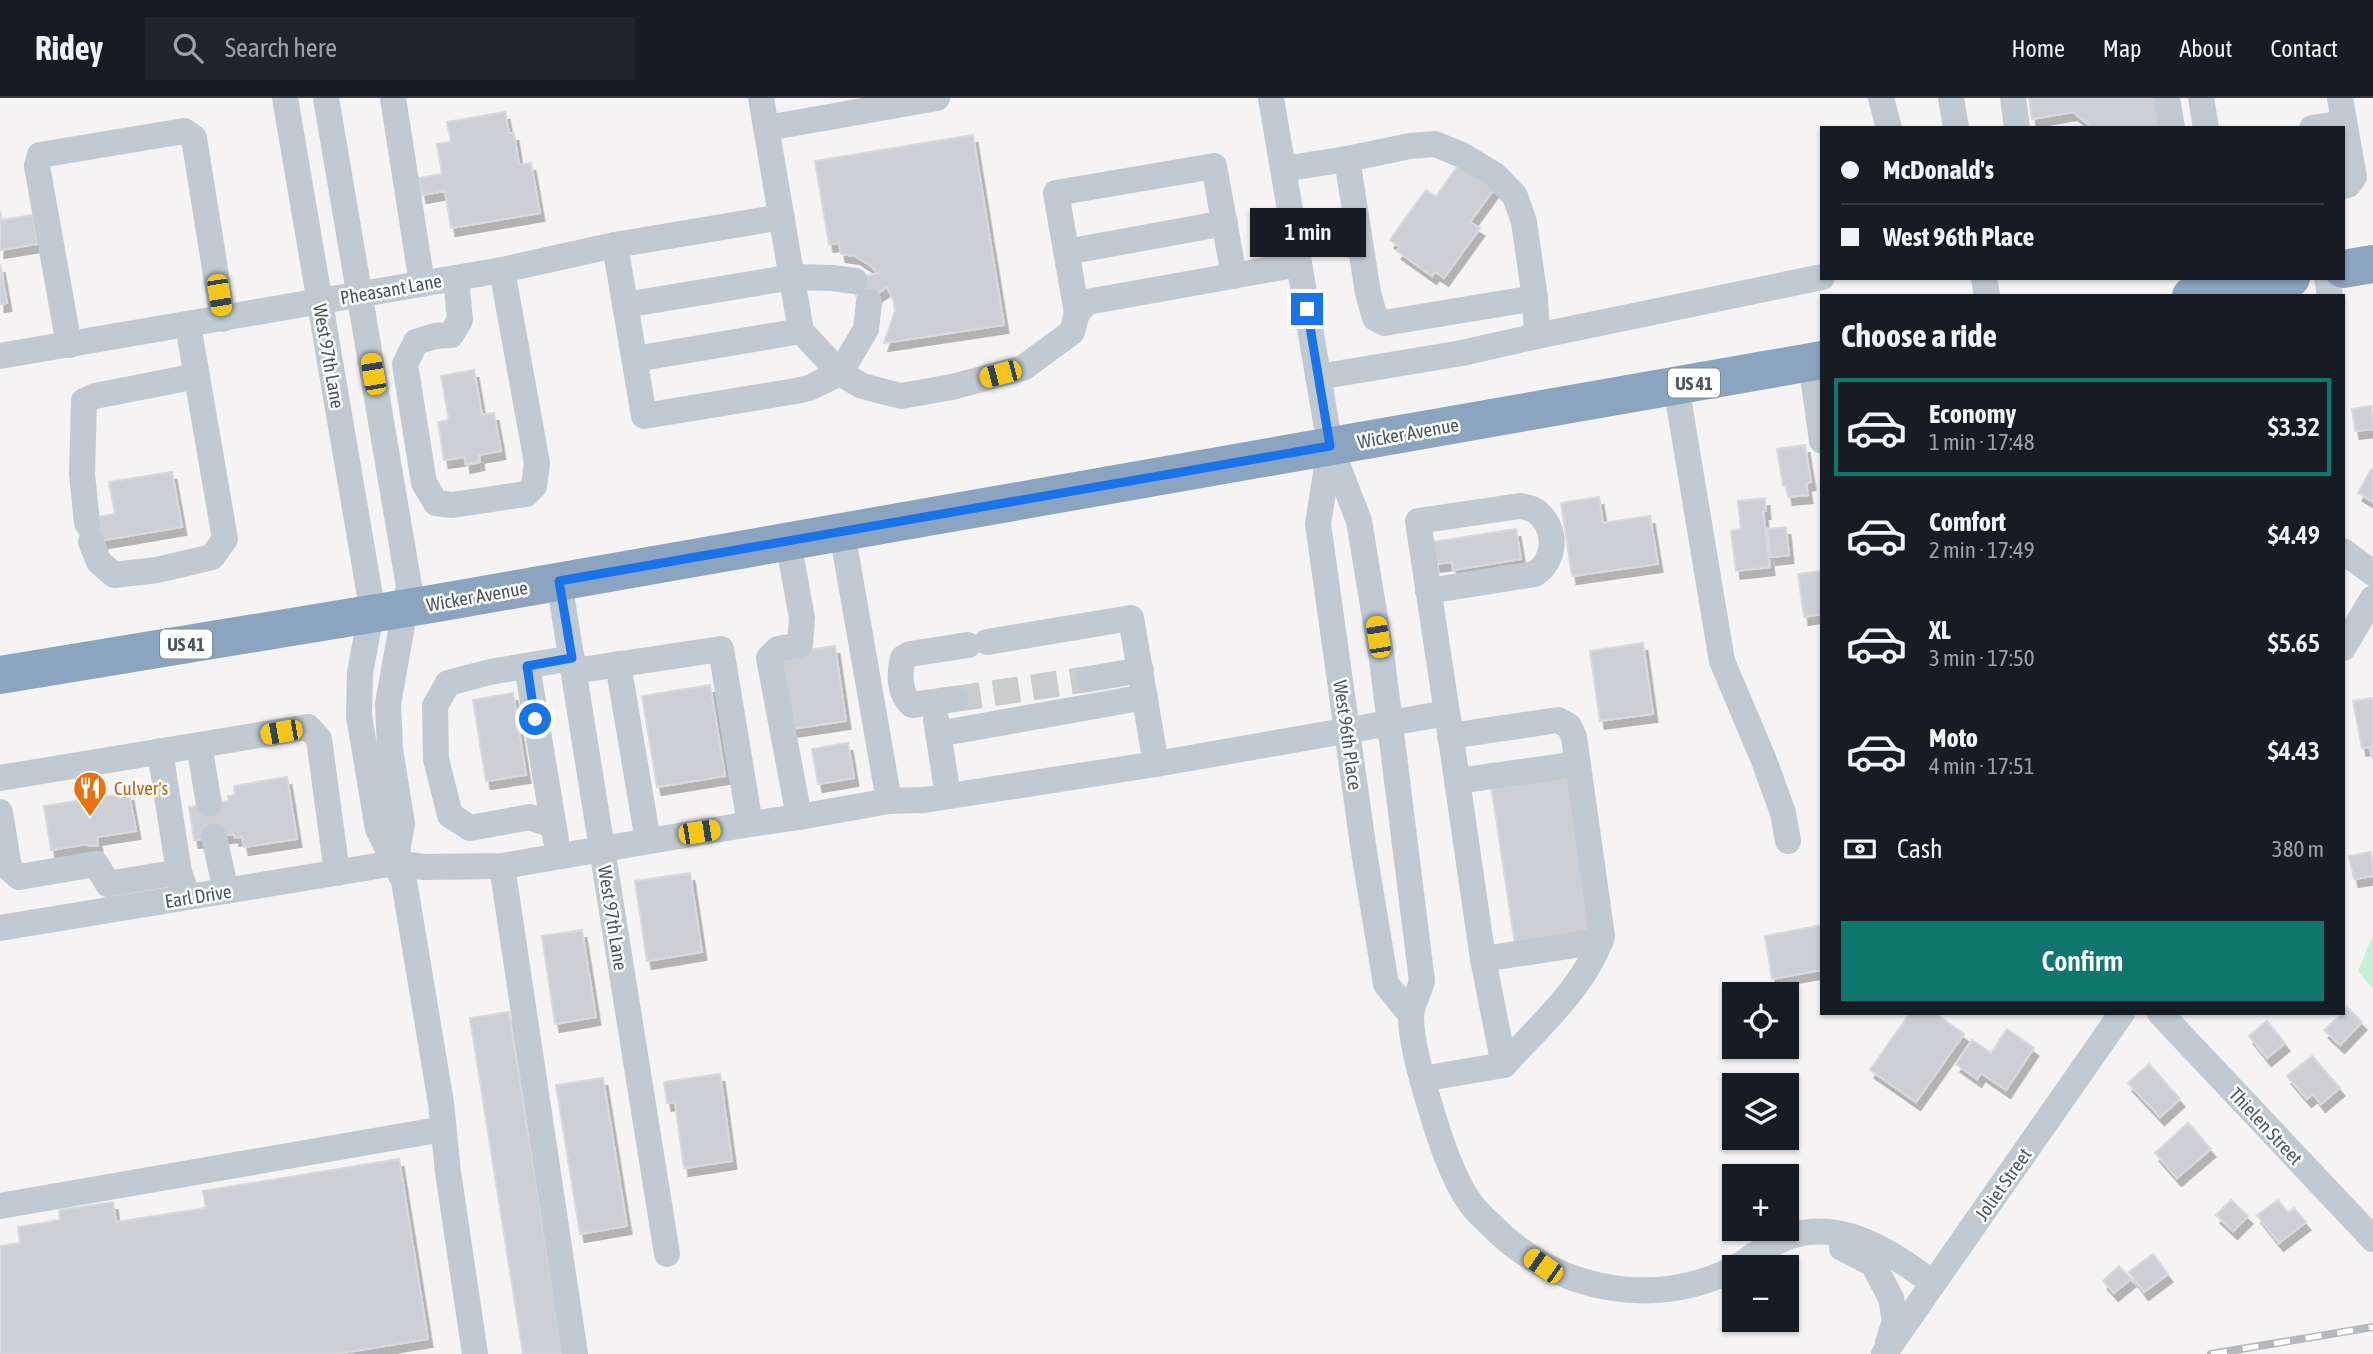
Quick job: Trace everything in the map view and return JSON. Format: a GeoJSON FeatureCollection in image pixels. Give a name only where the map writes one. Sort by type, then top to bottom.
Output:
{"type":"FeatureCollection","features":[{"type":"Feature","properties":{"kind":"highway"},"geometry":{"type":"LineString","coordinates":[[2345,269],[2373,264]]}},
{"type":"Feature","properties":{"kind":"highway"},"geometry":{"type":"LineString","coordinates":[[2204,294],[2276,283]]}},
{"type":"Feature","properties":{"kind":"highway","name":"Wicker Avenue"},"geometry":{"type":"LineString","coordinates":[[0,675],[389,611],[1816,361]]}},
{"type":"Feature","properties":{"kind":"street","name":"West 97th Lane"},"geometry":{"type":"LineString","coordinates":[[285,98],[363,548],[389,611],[409,586],[326,98]]}},
{"type":"Feature","properties":{"kind":"street"},"geometry":{"type":"LineString","coordinates":[[393,98],[422,284]]}},
{"type":"Feature","properties":{"kind":"street"},"geometry":{"type":"LineString","coordinates":[[761,98],[801,331],[840,373],[862,386],[901,396],[952,387],[1023,368],[1072,332],[1077,313],[1056,193],[1214,166],[1234,276]]}},
{"type":"Feature","properties":{"kind":"street"},"geometry":{"type":"LineString","coordinates":[[766,128],[937,98]]}},
{"type":"Feature","properties":{"kind":"street","name":"West 96th Place"},"geometry":{"type":"LineString","coordinates":[[1271,98],[1330,446],[1359,522],[1382,660],[1422,981],[1411,1015],[1422,1079],[1442,1147],[1470,1204],[1504,1239],[1543,1266],[1582,1283],[1624,1289],[1663,1290],[1704,1282],[1722,1274]]}},
{"type":"Feature","properties":{"kind":"street"},"geometry":{"type":"LineString","coordinates":[[1881,98],[1888,126]]}},
{"type":"Feature","properties":{"kind":"street"},"geometry":{"type":"LineString","coordinates":[[1951,98],[1956,126]]}},
{"type":"Feature","properties":{"kind":"street"},"geometry":{"type":"LineString","coordinates":[[2013,98],[2017,126]]}},
{"type":"Feature","properties":{"kind":"street"},"geometry":{"type":"LineString","coordinates":[[2167,98],[2172,126]]}},
{"type":"Feature","properties":{"kind":"street"},"geometry":{"type":"LineString","coordinates":[[2202,98],[2206,126]]}},
{"type":"Feature","properties":{"kind":"street"},"geometry":{"type":"LineString","coordinates":[[2315,126],[2342,110]]}},
{"type":"Feature","properties":{"kind":"street"},"geometry":{"type":"LineString","coordinates":[[2345,127],[2354,177],[2345,186]]}},
{"type":"Feature","properties":{"kind":"street"},"geometry":{"type":"LineString","coordinates":[[69,345],[37,166],[40,155],[184,131],[194,138],[223,319]]}},
{"type":"Feature","properties":{"kind":"street"},"geometry":{"type":"LineString","coordinates":[[1283,169],[1435,144],[1462,155],[1495,175],[1515,196],[1524,222],[1535,299],[1537,336]]}},
{"type":"Feature","properties":{"kind":"street"},"geometry":{"type":"LineString","coordinates":[[1347,159],[1368,293],[1375,317],[1384,323],[1535,299]]}},
{"type":"Feature","properties":{"kind":"street","name":"Pheasant Lane"},"geometry":{"type":"LineString","coordinates":[[0,356],[502,270],[615,245],[782,217]]}},
{"type":"Feature","properties":{"kind":"street"},"geometry":{"type":"LineString","coordinates":[[1066,252],[1225,223]]}},
{"type":"Feature","properties":{"kind":"street"},"geometry":{"type":"LineString","coordinates":[[615,245],[625,305],[635,359],[644,416],[809,388],[840,373],[866,329],[862,292],[832,278],[793,277],[625,305]]}},
{"type":"Feature","properties":{"kind":"street"},"geometry":{"type":"LineString","coordinates":[[1077,313],[1087,302],[1299,264]]}},
{"type":"Feature","properties":{"kind":"street"},"geometry":{"type":"LineString","coordinates":[[456,278],[460,320],[451,335],[435,336],[416,342],[405,364],[424,483],[436,503],[452,505],[526,494],[534,486],[537,463],[502,270]]}},
{"type":"Feature","properties":{"kind":"street"},"geometry":{"type":"LineString","coordinates":[[1318,377],[1462,354],[1820,277]]}},
{"type":"Feature","properties":{"kind":"street"},"geometry":{"type":"LineString","coordinates":[[188,325],[197,376],[225,539],[212,557],[157,570],[114,575],[99,562],[89,533],[82,474],[84,401],[95,396],[197,376]]}},
{"type":"Feature","properties":{"kind":"street"},"geometry":{"type":"LineString","coordinates":[[635,359],[801,331]]}},
{"type":"Feature","properties":{"kind":"street"},"geometry":{"type":"LineString","coordinates":[[1816,361],[1820,414]]}},
{"type":"Feature","properties":{"kind":"street"},"geometry":{"type":"LineString","coordinates":[[1676,386],[1722,661],[1765,763],[1783,813],[1788,841]]}},
{"type":"Feature","properties":{"kind":"street","name":"West 96th Place"},"geometry":{"type":"LineString","coordinates":[[1330,446],[1318,524],[1347,730],[1386,984],[1411,1015]]}},
{"type":"Feature","properties":{"kind":"street"},"geometry":{"type":"LineString","coordinates":[[1428,591],[1535,574],[1546,567],[1552,550],[1545,520],[1535,510],[1520,506],[1418,521],[1428,591],[1457,781],[1483,959],[1504,1065]]}},
{"type":"Feature","properties":{"kind":"street"},"geometry":{"type":"LineString","coordinates":[[842,532],[889,801]]}},
{"type":"Feature","properties":{"kind":"street"},"geometry":{"type":"LineString","coordinates":[[788,541],[802,618],[800,645],[778,649],[769,658],[799,817]]}},
{"type":"Feature","properties":{"kind":"street"},"geometry":{"type":"LineString","coordinates":[[2345,552],[2373,573]]}},
{"type":"Feature","properties":{"kind":"street","name":"West 97th Lane"},"geometry":{"type":"LineString","coordinates":[[559,581],[667,1254]]}},
{"type":"Feature","properties":{"kind":"street"},"geometry":{"type":"LineString","coordinates":[[2345,645],[2373,598]]}},
{"type":"Feature","properties":{"kind":"street"},"geometry":{"type":"LineString","coordinates":[[389,611],[360,673],[359,716],[378,828],[404,881],[475,1354]]}},
{"type":"Feature","properties":{"kind":"street"},"geometry":{"type":"LineString","coordinates":[[389,611],[390,749],[402,824],[396,863]]}},
{"type":"Feature","properties":{"kind":"street"},"geometry":{"type":"LineString","coordinates":[[948,796],[938,734],[944,701],[912,705],[907,701],[900,679],[903,658],[910,654],[1131,618],[1156,764]]}},
{"type":"Feature","properties":{"kind":"street"},"geometry":{"type":"LineString","coordinates":[[552,825],[530,817],[470,828],[450,815],[436,759],[435,706],[448,683],[527,666],[618,664],[722,649],[750,824]]}},
{"type":"Feature","properties":{"kind":"street"},"geometry":{"type":"LineString","coordinates":[[618,664],[649,841]]}},
{"type":"Feature","properties":{"kind":"street"},"geometry":{"type":"LineString","coordinates":[[527,666],[552,825],[560,856]]}},
{"type":"Feature","properties":{"kind":"street"},"geometry":{"type":"LineString","coordinates":[[1088,678],[1141,670]]}},
{"type":"Feature","properties":{"kind":"street"},"geometry":{"type":"LineString","coordinates":[[938,734],[1145,697]]}},
{"type":"Feature","properties":{"kind":"street","name":"Earl Drive"},"geometry":{"type":"LineString","coordinates":[[0,928],[184,885],[226,891],[396,863],[424,867],[502,866],[889,801],[924,800],[1156,764],[1390,722],[1448,724],[1558,720],[1569,726],[1574,737],[1601,941]]}},
{"type":"Feature","properties":{"kind":"street"},"geometry":{"type":"LineString","coordinates":[[0,778],[308,727],[319,739],[337,873]]}},
{"type":"Feature","properties":{"kind":"street"},"geometry":{"type":"LineString","coordinates":[[199,745],[209,804]]}},
{"type":"Feature","properties":{"kind":"street"},"geometry":{"type":"LineString","coordinates":[[0,812],[9,868],[19,877],[96,864],[108,884],[184,885],[160,751]]}},
{"type":"Feature","properties":{"kind":"street"},"geometry":{"type":"LineString","coordinates":[[1457,781],[1578,764]]}},
{"type":"Feature","properties":{"kind":"street"},"geometry":{"type":"LineString","coordinates":[[214,837],[226,891]]}},
{"type":"Feature","properties":{"kind":"street"},"geometry":{"type":"LineString","coordinates":[[502,866],[575,1354]]}},
{"type":"Feature","properties":{"kind":"street"},"geometry":{"type":"LineString","coordinates":[[1483,959],[1601,941]]}},
{"type":"Feature","properties":{"kind":"street"},"geometry":{"type":"LineString","coordinates":[[1422,1079],[1504,1065],[1580,981],[1601,941]]}},
{"type":"Feature","properties":{"kind":"street","name":"Joliet Street"},"geometry":{"type":"LineString","coordinates":[[1884,1353],[2121,1015]]}},
{"type":"Feature","properties":{"kind":"street","name":"Thielen Street"},"geometry":{"type":"LineString","coordinates":[[2162,1015],[2373,1239]]}},
{"type":"Feature","properties":{"kind":"street"},"geometry":{"type":"LineString","coordinates":[[0,1206],[443,1129]]}},
{"type":"Feature","properties":{"kind":"street","name":"West 96th Place"},"geometry":{"type":"LineString","coordinates":[[1756,1255],[1775,1242],[1813,1233],[1834,1232],[1862,1238],[1894,1255],[1933,1283]]}},
{"type":"Feature","properties":{"kind":"street"},"geometry":{"type":"LineString","coordinates":[[1813,1233],[1873,1264],[1891,1298],[1895,1321],[1884,1353]]}},
{"type":"Feature","properties":{"kind":"green space"},"geometry":{"type":"Polygon","coordinates":[[[2373,935],[2373,989],[2358,971],[2373,935]]]}},
{"type":"Feature","properties":{"kind":"building"},"geometry":{"type":"Polygon","coordinates":[[[2029,98],[2162,98],[2167,126],[2090,126],[2073,112],[2032,119],[2029,98]]]}},
{"type":"Feature","properties":{"kind":"building"},"geometry":{"type":"Polygon","coordinates":[[[505,112],[509,133],[514,133],[519,165],[531,163],[540,213],[451,228],[445,191],[422,195],[419,178],[442,174],[437,144],[451,142],[447,122],[505,112]]]}},
{"type":"Feature","properties":{"kind":"building"},"geometry":{"type":"Polygon","coordinates":[[[973,135],[1004,325],[884,343],[895,311],[893,299],[887,287],[862,304],[851,286],[866,276],[878,273],[855,256],[841,254],[839,243],[829,244],[815,161],[973,135]]]}},
{"type":"Feature","properties":{"kind":"building"},"geometry":{"type":"Polygon","coordinates":[[[1459,164],[1494,189],[1470,222],[1480,228],[1444,278],[1435,272],[1432,276],[1397,251],[1400,247],[1390,240],[1426,190],[1436,197],[1459,164]]]}},
{"type":"Feature","properties":{"kind":"building"},"geometry":{"type":"Polygon","coordinates":[[[0,211],[2,220],[33,215],[37,244],[0,250],[0,211]]]}},
{"type":"Feature","properties":{"kind":"building"},"geometry":{"type":"Polygon","coordinates":[[[0,264],[7,303],[0,304],[0,264]]]}},
{"type":"Feature","properties":{"kind":"building"},"geometry":{"type":"Polygon","coordinates":[[[474,370],[482,415],[494,413],[501,451],[479,455],[480,462],[466,465],[465,457],[444,460],[438,422],[449,420],[441,376],[474,370]]]}},
{"type":"Feature","properties":{"kind":"building"},"geometry":{"type":"Polygon","coordinates":[[[2371,406],[2373,429],[2355,431],[2352,409],[2371,406]]]}},
{"type":"Feature","properties":{"kind":"building"},"geometry":{"type":"Polygon","coordinates":[[[1805,445],[1811,482],[1806,483],[1808,495],[1788,497],[1786,486],[1783,486],[1777,449],[1805,445]]]}},
{"type":"Feature","properties":{"kind":"building"},"geometry":{"type":"Polygon","coordinates":[[[2371,469],[2373,470],[2373,502],[2358,493],[2371,469]]]}},
{"type":"Feature","properties":{"kind":"building"},"geometry":{"type":"Polygon","coordinates":[[[172,472],[182,527],[81,544],[77,520],[115,514],[109,482],[172,472]]]}},
{"type":"Feature","properties":{"kind":"building"},"geometry":{"type":"Polygon","coordinates":[[[1599,497],[1603,523],[1650,516],[1658,564],[1572,576],[1561,503],[1599,497]]]}},
{"type":"Feature","properties":{"kind":"building"},"geometry":{"type":"Polygon","coordinates":[[[1765,498],[1766,511],[1763,511],[1770,567],[1736,571],[1731,531],[1741,529],[1738,501],[1765,498]]]}},
{"type":"Feature","properties":{"kind":"building"},"geometry":{"type":"Polygon","coordinates":[[[1786,527],[1789,555],[1771,557],[1767,529],[1786,527]]]}},
{"type":"Feature","properties":{"kind":"building"},"geometry":{"type":"Polygon","coordinates":[[[1516,529],[1521,559],[1453,570],[1452,562],[1436,564],[1433,542],[1516,529]]]}},
{"type":"Feature","properties":{"kind":"building"},"geometry":{"type":"Polygon","coordinates":[[[1820,571],[1820,614],[1804,617],[1798,574],[1820,571]]]}},
{"type":"Feature","properties":{"kind":"building"},"geometry":{"type":"Polygon","coordinates":[[[1643,643],[1653,714],[1600,721],[1590,651],[1643,643]]]}},
{"type":"Feature","properties":{"kind":"building"},"geometry":{"type":"Polygon","coordinates":[[[835,646],[846,721],[791,729],[780,654],[835,646]]]}},
{"type":"Feature","properties":{"kind":"building"},"geometry":{"type":"Polygon","coordinates":[[[710,685],[725,776],[657,787],[642,696],[710,685]]]}},
{"type":"Feature","properties":{"kind":"building"},"geometry":{"type":"Polygon","coordinates":[[[513,693],[526,775],[486,781],[473,700],[513,693]]]}},
{"type":"Feature","properties":{"kind":"building"},"geometry":{"type":"Polygon","coordinates":[[[2373,698],[2372,758],[2370,747],[2362,748],[2353,701],[2373,698]]]}},
{"type":"Feature","properties":{"kind":"building"},"geometry":{"type":"Polygon","coordinates":[[[848,743],[854,778],[818,784],[812,749],[848,743]]]}},
{"type":"Feature","properties":{"kind":"building"},"geometry":{"type":"Polygon","coordinates":[[[1567,774],[1590,935],[1515,945],[1491,785],[1567,774]]]}},
{"type":"Feature","properties":{"kind":"building"},"geometry":{"type":"Polygon","coordinates":[[[287,777],[297,839],[244,847],[242,837],[235,838],[234,834],[194,840],[189,807],[229,801],[228,796],[235,795],[234,786],[287,777]]]}},
{"type":"Feature","properties":{"kind":"building","name":"Culver's"},"geometry":{"type":"Polygon","coordinates":[[[129,793],[136,831],[97,837],[98,845],[87,844],[51,850],[44,806],[129,793]]]}},
{"type":"Feature","properties":{"kind":"building"},"geometry":{"type":"Polygon","coordinates":[[[2371,852],[2373,876],[2354,879],[2349,856],[2371,852]]]}},
{"type":"Feature","properties":{"kind":"building"},"geometry":{"type":"Polygon","coordinates":[[[690,873],[702,952],[647,961],[635,881],[690,873]]]}},
{"type":"Feature","properties":{"kind":"building"},"geometry":{"type":"Polygon","coordinates":[[[1820,925],[1820,970],[1772,979],[1765,936],[1820,925]]]}},
{"type":"Feature","properties":{"kind":"building"},"geometry":{"type":"Polygon","coordinates":[[[582,930],[596,1017],[555,1024],[542,936],[582,930]]]}},
{"type":"Feature","properties":{"kind":"building"},"geometry":{"type":"Polygon","coordinates":[[[2347,1007],[2362,1022],[2340,1045],[2324,1030],[2341,1015],[2345,1015],[2347,1007]]]}},
{"type":"Feature","properties":{"kind":"building"},"geometry":{"type":"Polygon","coordinates":[[[509,1012],[563,1354],[523,1354],[470,1018],[509,1012]]]}},
{"type":"Feature","properties":{"kind":"building"},"geometry":{"type":"Polygon","coordinates":[[[1909,1015],[1937,1015],[1964,1034],[1916,1102],[1870,1070],[1909,1015]]]}},
{"type":"Feature","properties":{"kind":"building"},"geometry":{"type":"Polygon","coordinates":[[[2267,1021],[2285,1043],[2267,1058],[2249,1036],[2267,1021]]]}},
{"type":"Feature","properties":{"kind":"building"},"geometry":{"type":"Polygon","coordinates":[[[2007,1029],[2034,1048],[2006,1090],[1981,1073],[1977,1079],[1956,1064],[1972,1040],[1991,1053],[2007,1029]]]}},
{"type":"Feature","properties":{"kind":"building"},"geometry":{"type":"Polygon","coordinates":[[[2312,1056],[2340,1088],[2321,1104],[2313,1094],[2307,1099],[2287,1076],[2312,1056]]]}},
{"type":"Feature","properties":{"kind":"building"},"geometry":{"type":"Polygon","coordinates":[[[2149,1064],[2180,1099],[2160,1117],[2128,1083],[2149,1064]]]}},
{"type":"Feature","properties":{"kind":"building"},"geometry":{"type":"Polygon","coordinates":[[[720,1074],[732,1161],[684,1168],[675,1102],[667,1103],[664,1082],[720,1074]]]}},
{"type":"Feature","properties":{"kind":"building"},"geometry":{"type":"Polygon","coordinates":[[[603,1078],[627,1226],[580,1234],[556,1085],[603,1078]]]}},
{"type":"Feature","properties":{"kind":"building"},"geometry":{"type":"Polygon","coordinates":[[[2188,1123],[2211,1149],[2177,1178],[2155,1153],[2188,1123]]]}},
{"type":"Feature","properties":{"kind":"building"},"geometry":{"type":"Polygon","coordinates":[[[399,1159],[428,1339],[336,1354],[0,1354],[0,1246],[20,1243],[18,1227],[60,1220],[59,1210],[113,1202],[116,1222],[206,1208],[203,1191],[399,1159]]]}},
{"type":"Feature","properties":{"kind":"building"},"geometry":{"type":"Polygon","coordinates":[[[2231,1200],[2248,1216],[2233,1231],[2216,1215],[2231,1200]]]}},
{"type":"Feature","properties":{"kind":"building"},"geometry":{"type":"Polygon","coordinates":[[[2278,1200],[2288,1213],[2294,1208],[2306,1222],[2279,1243],[2257,1215],[2278,1200]]]}},
{"type":"Feature","properties":{"kind":"building"},"geometry":{"type":"Polygon","coordinates":[[[2153,1254],[2168,1274],[2144,1292],[2129,1272],[2153,1254]]]}},
{"type":"Feature","properties":{"kind":"building"},"geometry":{"type":"Polygon","coordinates":[[[2119,1266],[2131,1279],[2114,1293],[2103,1281],[2119,1266]]]}},
{"type":"Feature","properties":{"kind":"tunnel"},"geometry":{"type":"LineString","coordinates":[[955,699],[1089,679]]}},
{"type":"Feature","properties":{"kind":"railway"},"geometry":{"type":"LineString","coordinates":[[2211,1354],[2373,1327]]}},
{"type":"Feature","properties":{"kind":"place","name":"Culver's"},"geometry":{"type":"Point","coordinates":[90,818]}},
{"type":"Feature","properties":{"kind":"route"},"geometry":{"type":"LineString","coordinates":[[535,719],[527,666],[572,658],[559,581],[1330,446],[1307,309]]}}]}
